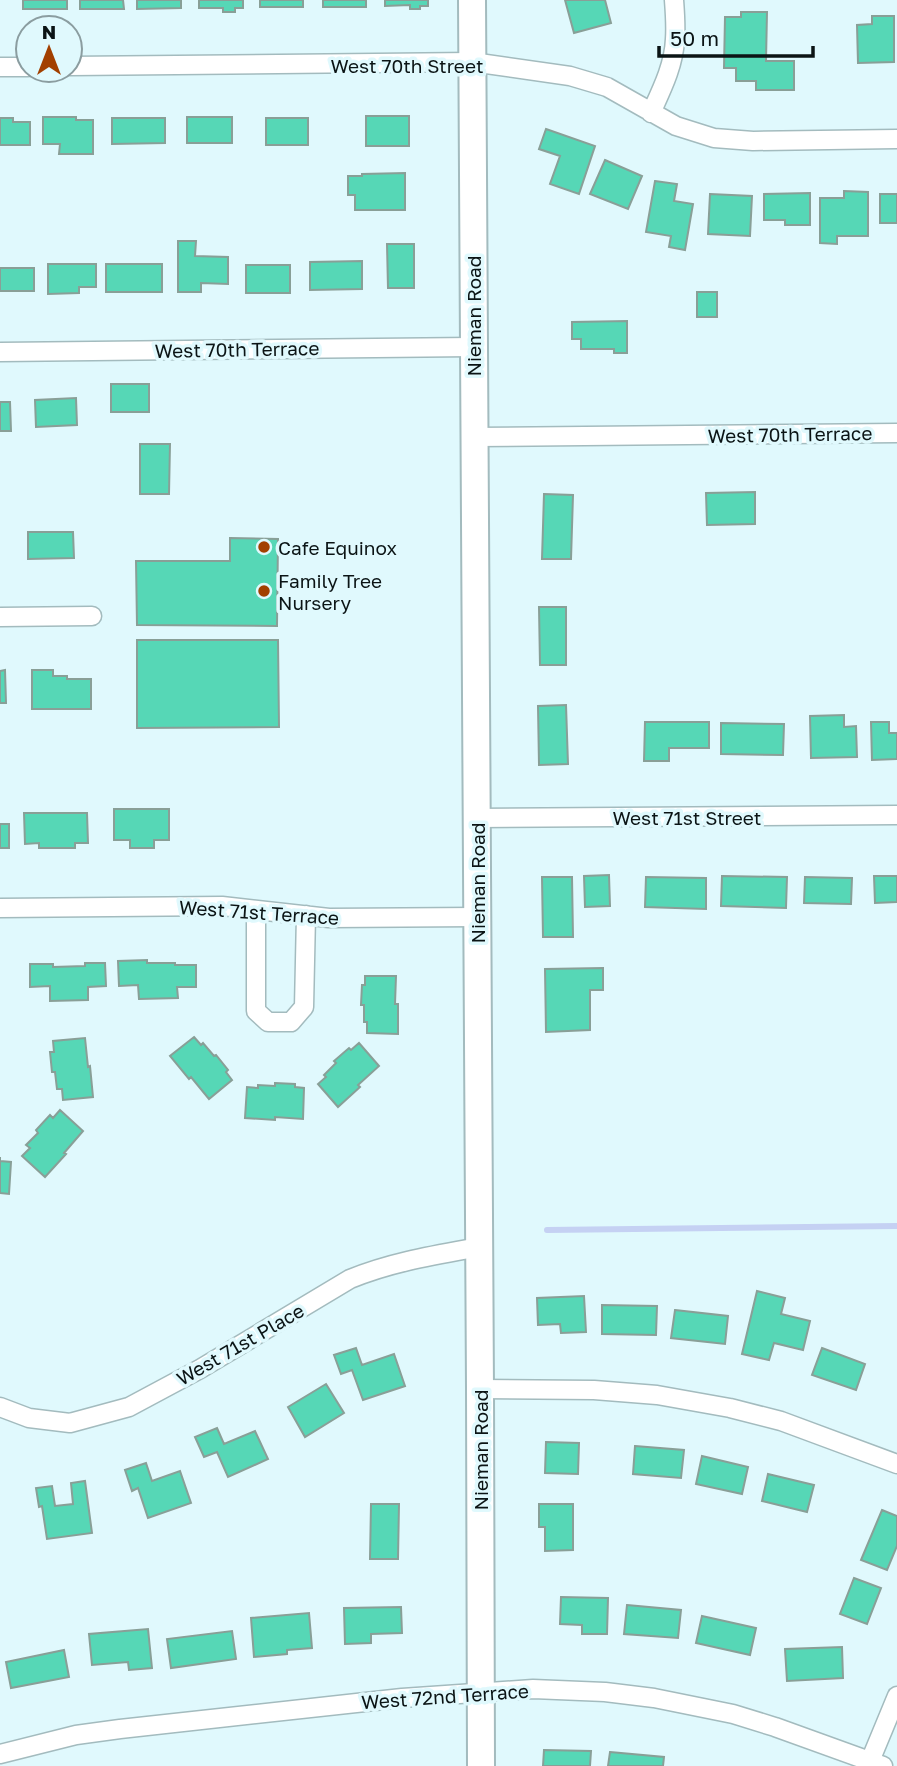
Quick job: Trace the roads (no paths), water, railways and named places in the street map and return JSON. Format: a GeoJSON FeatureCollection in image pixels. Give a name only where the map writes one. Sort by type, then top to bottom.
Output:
{"type":"FeatureCollection","features":[{"type":"Feature","properties":{"kind":"main road","name":"Nieman Road"},"geometry":{"type":"LineString","coordinates":[[472,0],[481,1766]]}},
{"type":"Feature","properties":{"kind":"street"},"geometry":{"type":"LineString","coordinates":[[651,113],[666,81],[672,60],[675,41],[674,0]]}},
{"type":"Feature","properties":{"kind":"street","name":"West 70th Street"},"geometry":{"type":"LineString","coordinates":[[84,66],[472,62],[570,76],[607,87],[676,126],[733,141],[897,139]]}},
{"type":"Feature","properties":{"kind":"street","name":"West 70th Terrace"},"geometry":{"type":"LineString","coordinates":[[0,352],[473,347]]}},
{"type":"Feature","properties":{"kind":"street","name":"West 70th Terrace"},"geometry":{"type":"LineString","coordinates":[[473,437],[897,433]]}},
{"type":"Feature","properties":{"kind":"street"},"geometry":{"type":"LineString","coordinates":[[0,617],[92,615]]}},
{"type":"Feature","properties":{"kind":"street","name":"West 71st Street"},"geometry":{"type":"LineString","coordinates":[[476,818],[897,815]]}},
{"type":"Feature","properties":{"kind":"street","name":"West 71st Terrace"},"geometry":{"type":"LineString","coordinates":[[0,908],[222,906],[329,918],[477,917]]}},
{"type":"Feature","properties":{"kind":"street"},"geometry":{"type":"LineString","coordinates":[[256,910],[256,1011],[268,1022],[291,1022],[304,1007],[306,915]]}},
{"type":"Feature","properties":{"kind":"street","name":"West 71st Place"},"geometry":{"type":"LineString","coordinates":[[0,1407],[29,1418],[70,1423],[129,1407],[200,1369],[350,1279],[373,1269],[479,1247]]}},
{"type":"Feature","properties":{"kind":"street"},"geometry":{"type":"LineString","coordinates":[[480,1389],[594,1390],[657,1395],[730,1408],[780,1421],[897,1464]]}},
{"type":"Feature","properties":{"kind":"street","name":"West 72nd Terrace"},"geometry":{"type":"LineString","coordinates":[[0,1754],[108,1730],[402,1698],[533,1689],[605,1692],[654,1698],[733,1714],[874,1764]]}},
{"type":"Feature","properties":{"kind":"street"},"geometry":{"type":"LineString","coordinates":[[874,1764],[897,1696]]}},
{"type":"Feature","properties":{"kind":"waterway"},"geometry":{"type":"LineString","coordinates":[[547,1230],[897,1226]]}},
{"type":"Feature","properties":{"kind":"place","name":"Cafe Equinox"},"geometry":{"type":"Point","coordinates":[264,547]}},
{"type":"Feature","properties":{"kind":"place","name":"Family Tree Nursery"},"geometry":{"type":"Point","coordinates":[264,591]}}]}
